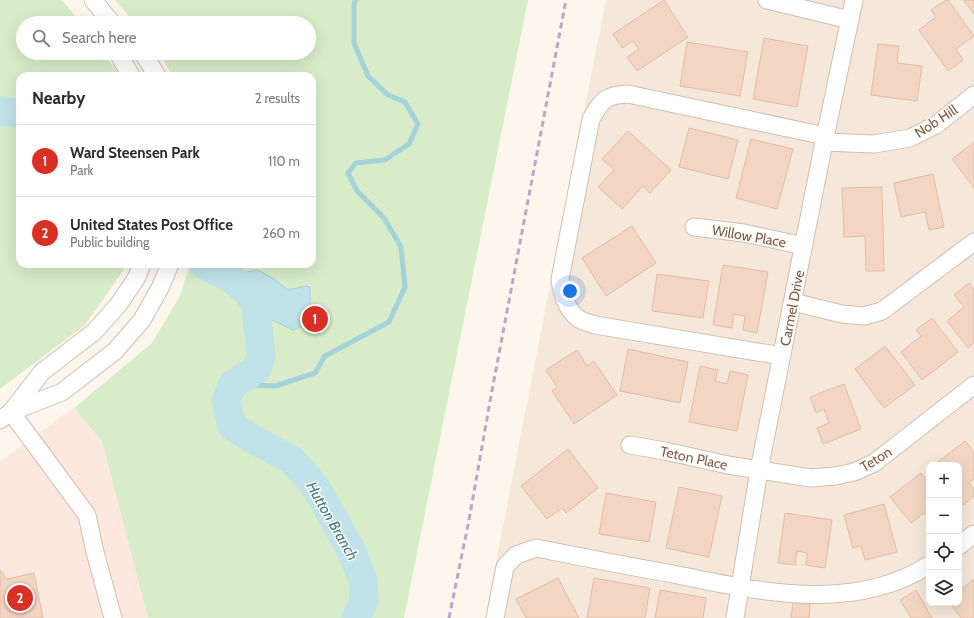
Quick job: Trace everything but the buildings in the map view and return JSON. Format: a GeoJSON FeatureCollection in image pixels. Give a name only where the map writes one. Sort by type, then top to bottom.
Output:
{"type":"FeatureCollection","features":[{"type":"Feature","properties":{"kind":"street"},"geometry":{"type":"LineString","coordinates":[[93,0],[106,16]]}},
{"type":"Feature","properties":{"kind":"street"},"geometry":{"type":"LineString","coordinates":[[767,0],[850,20]]}},
{"type":"Feature","properties":{"kind":"street","name":"Carmel Drive"},"geometry":{"type":"LineString","coordinates":[[735,618],[759,470],[854,0]]}},
{"type":"Feature","properties":{"kind":"street"},"geometry":{"type":"LineString","coordinates":[[122,60],[129,72]]}},
{"type":"Feature","properties":{"kind":"street"},"geometry":{"type":"LineString","coordinates":[[147,60],[155,72]]}},
{"type":"Feature","properties":{"kind":"street","name":"Nob Hill"},"geometry":{"type":"LineString","coordinates":[[782,356],[595,325],[580,319],[569,309],[562,294],[560,279],[591,119],[604,99],[615,95],[628,94],[825,139],[874,144],[910,138],[936,125],[974,95]]}},
{"type":"Feature","properties":{"kind":"street","name":"Willow Place"},"geometry":{"type":"LineString","coordinates":[[694,227],[744,234],[804,246]]}},
{"type":"Feature","properties":{"kind":"street"},"geometry":{"type":"LineString","coordinates":[[793,302],[842,314],[864,316],[882,311],[974,242]]}},
{"type":"Feature","properties":{"kind":"street"},"geometry":{"type":"LineString","coordinates":[[6,416],[42,372],[94,332],[119,304],[137,277],[140,268]]}},
{"type":"Feature","properties":{"kind":"street"},"geometry":{"type":"LineString","coordinates":[[6,416],[62,392],[115,351],[142,320],[161,286],[168,268]]}},
{"type":"Feature","properties":{"kind":"street","name":"Teton"},"geometry":{"type":"LineString","coordinates":[[759,470],[811,478],[835,476],[854,472],[874,464],[974,385]]}},
{"type":"Feature","properties":{"kind":"street"},"geometry":{"type":"LineString","coordinates":[[6,416],[87,515],[95,552],[113,618]]}},
{"type":"Feature","properties":{"kind":"street","name":"Teton Place"},"geometry":{"type":"LineString","coordinates":[[630,445],[759,470]]}},
{"type":"Feature","properties":{"kind":"street"},"geometry":{"type":"LineString","coordinates":[[962,544],[974,534]]}},
{"type":"Feature","properties":{"kind":"street"},"geometry":{"type":"LineString","coordinates":[[495,618],[505,567],[516,555],[536,548],[740,588],[808,595],[843,594],[880,587],[916,574],[926,567]]}},
{"type":"Feature","properties":{"kind":"shaded area"},"geometry":{"type":"Polygon","coordinates":[[[606,0],[974,0],[974,618],[485,618],[606,0]]]}},
{"type":"Feature","properties":{"kind":"shaded area"},"geometry":{"type":"Polygon","coordinates":[[[74,407],[102,441],[148,618],[0,618],[0,462],[74,407]]]}},
{"type":"Feature","properties":{"kind":"green space"},"geometry":{"type":"Polygon","coordinates":[[[0,0],[62,0],[75,16],[16,16],[16,60],[108,60],[117,72],[16,72],[16,268],[124,268],[85,325],[0,389],[0,0]]]}},
{"type":"Feature","properties":{"kind":"green space"},"geometry":{"type":"Polygon","coordinates":[[[115,0],[528,0],[404,618],[148,618],[102,441],[74,408],[152,343],[180,296],[189,268],[316,268],[316,72],[170,72],[164,60],[316,60],[316,16],[129,16],[115,0]]]}},
{"type":"Feature","properties":{"kind":"water"},"geometry":{"type":"Polygon","coordinates":[[[214,268],[231,268],[240,273],[258,270],[274,279],[288,290],[306,286],[310,287],[310,315],[305,325],[293,330],[270,319],[266,324],[266,341],[256,344],[252,339],[251,314],[248,302],[236,288],[210,272],[214,268]]]}},
{"type":"Feature","properties":{"kind":"waterway"},"geometry":{"type":"LineString","coordinates":[[233,384],[275,386],[315,373],[325,356],[389,322],[405,287],[401,247],[384,218],[357,191],[348,173],[356,163],[385,160],[409,144],[418,124],[405,102],[388,95],[368,76],[354,43],[354,4],[356,0]]}},
{"type":"Feature","properties":{"kind":"waterway","name":"Hutton Branch"},"geometry":{"type":"LineString","coordinates":[[0,111],[16,113]]}},
{"type":"Feature","properties":{"kind":"waterway","name":"Hutton Branch"},"geometry":{"type":"LineString","coordinates":[[210,268],[233,280],[247,292],[256,306],[261,355],[257,369],[233,384],[226,401],[232,426],[256,441],[292,460],[315,486],[350,548],[363,580],[364,601],[356,618]]}},
{"type":"Feature","properties":{"kind":"railway"},"geometry":{"type":"LineString","coordinates":[[449,618],[469,520],[566,0]]}},
{"type":"Feature","properties":{"kind":"place","name":"Ward Steensen Park"},"geometry":{"type":"Point","coordinates":[315,319]}},
{"type":"Feature","properties":{"kind":"place","name":"United States Post Office"},"geometry":{"type":"Point","coordinates":[20,598]}}]}
